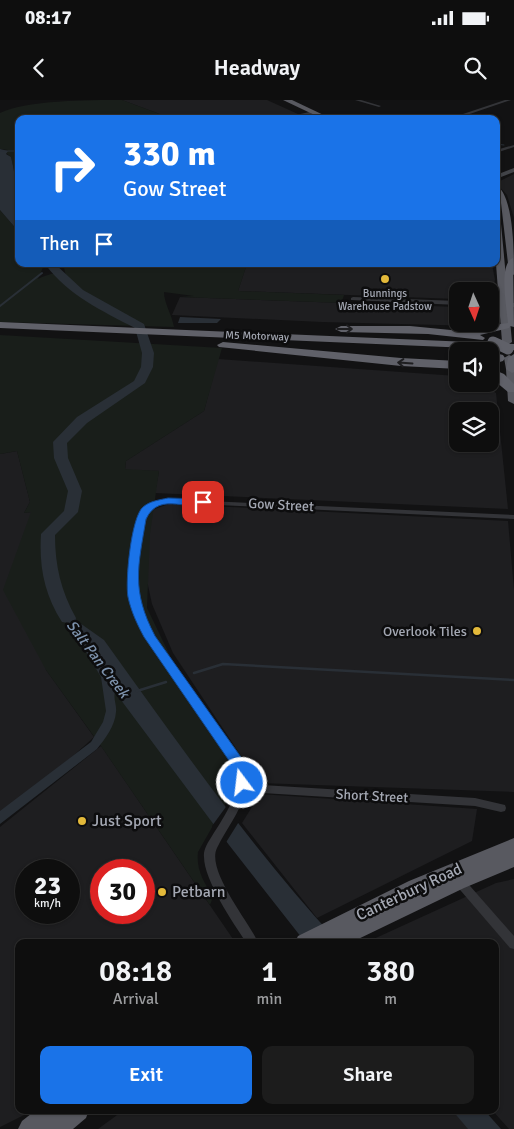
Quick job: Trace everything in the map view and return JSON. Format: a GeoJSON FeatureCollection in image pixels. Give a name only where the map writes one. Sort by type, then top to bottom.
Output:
{"type":"FeatureCollection","features":[{"type":"Feature","properties":{"kind":"highway"},"geometry":{"type":"LineString","coordinates":[[276,100],[288,103]]}},
{"type":"Feature","properties":{"kind":"highway"},"geometry":{"type":"LineString","coordinates":[[281,100],[313,115]]}},
{"type":"Feature","properties":{"kind":"highway"},"geometry":{"type":"LineString","coordinates":[[500,192],[505,203],[513,266],[509,272],[508,349],[513,395]]}},
{"type":"Feature","properties":{"kind":"highway"},"geometry":{"type":"LineString","coordinates":[[500,267],[510,305]]}},
{"type":"Feature","properties":{"kind":"highway"},"geometry":{"type":"LineString","coordinates":[[0,325],[52,331]]}},
{"type":"Feature","properties":{"kind":"highway"},"geometry":{"type":"LineString","coordinates":[[203,337],[368,329],[449,332]]}},
{"type":"Feature","properties":{"kind":"highway"},"geometry":{"type":"LineString","coordinates":[[0,331],[52,331],[203,337],[401,362],[449,365]]}},
{"type":"Feature","properties":{"kind":"highway"},"geometry":{"type":"LineString","coordinates":[[454,332],[508,349]]}},
{"type":"Feature","properties":{"kind":"highway"},"geometry":{"type":"LineString","coordinates":[[485,332],[508,349]]}},
{"type":"Feature","properties":{"kind":"highway","name":"M5 Motorway"},"geometry":{"type":"LineString","coordinates":[[203,337],[508,349]]}},
{"type":"Feature","properties":{"kind":"highway","name":"M5 Motorway"},"geometry":{"type":"LineString","coordinates":[[203,337],[449,351]]}},
{"type":"Feature","properties":{"kind":"highway"},"geometry":{"type":"LineString","coordinates":[[499,376],[513,395]]}},
{"type":"Feature","properties":{"kind":"highway"},"geometry":{"type":"LineString","coordinates":[[476,862],[488,846],[514,835]]}},
{"type":"Feature","properties":{"kind":"highway","name":"Canterbury Road"},"geometry":{"type":"LineString","coordinates":[[334,937],[416,887],[514,845]]}},
{"type":"Feature","properties":{"kind":"highway","name":"Canterbury Road"},"geometry":{"type":"LineString","coordinates":[[334,937],[459,881],[514,860]]}},
{"type":"Feature","properties":{"kind":"highway"},"geometry":{"type":"LineString","coordinates":[[30,1129],[50,1114]]}},
{"type":"Feature","properties":{"kind":"highway"},"geometry":{"type":"LineString","coordinates":[[55,1129],[73,1114]]}},
{"type":"Feature","properties":{"kind":"main road"},"geometry":{"type":"LineString","coordinates":[[500,175],[514,170]]}},
{"type":"Feature","properties":{"kind":"street"},"geometry":{"type":"LineString","coordinates":[[356,100],[380,106]]}},
{"type":"Feature","properties":{"kind":"street"},"geometry":{"type":"LineString","coordinates":[[463,115],[510,100]]}},
{"type":"Feature","properties":{"kind":"street"},"geometry":{"type":"LineString","coordinates":[[500,151],[514,146]]}},
{"type":"Feature","properties":{"kind":"street"},"geometry":{"type":"LineString","coordinates":[[353,299],[449,303]]}},
{"type":"Feature","properties":{"kind":"street","name":"Gow Street"},"geometry":{"type":"LineString","coordinates":[[242,788],[241,774],[236,760],[150,637],[139,616],[132,576],[141,519],[145,510],[156,503],[175,501],[514,517]]}},
{"type":"Feature","properties":{"kind":"street"},"geometry":{"type":"LineString","coordinates":[[242,788],[234,809],[213,844],[209,856],[212,870],[250,939]]}},
{"type":"Feature","properties":{"kind":"street","name":"Short Street"},"geometry":{"type":"LineString","coordinates":[[242,788],[466,801],[484,803],[501,808]]}},
{"type":"Feature","properties":{"kind":"street"},"geometry":{"type":"LineString","coordinates":[[459,881],[514,944]]}},
{"type":"Feature","properties":{"kind":"shaded area"},"geometry":{"type":"Polygon","coordinates":[[[122,100],[267,100],[300,115],[162,115],[122,100]]]}},
{"type":"Feature","properties":{"kind":"shaded area"},"geometry":{"type":"Polygon","coordinates":[[[122,100],[162,115],[15,115],[15,176],[11,157],[6,153],[8,150],[0,149],[0,113],[25,105],[122,100]]]}},
{"type":"Feature","properties":{"kind":"shaded area"},"geometry":{"type":"Polygon","coordinates":[[[514,174],[514,218],[507,195],[500,187],[500,181],[514,174]]]}},
{"type":"Feature","properties":{"kind":"shaded area"},"geometry":{"type":"Polygon","coordinates":[[[0,210],[15,227],[15,267],[43,267],[38,279],[52,274],[66,276],[64,267],[246,267],[238,291],[344,295],[342,301],[344,303],[180,297],[194,296],[164,292],[174,327],[0,322],[0,210]]]}},
{"type":"Feature","properties":{"kind":"shaded area","name":"Bunnings Warehouse Padstow"},"geometry":{"type":"Polygon","coordinates":[[[246,267],[493,267],[494,282],[449,282],[449,299],[238,291],[246,267]]]}},
{"type":"Feature","properties":{"kind":"shaded area"},"geometry":{"type":"Polygon","coordinates":[[[180,297],[449,307],[449,325],[322,322],[172,315],[180,297]]]}},
{"type":"Feature","properties":{"kind":"shaded area"},"geometry":{"type":"Polygon","coordinates":[[[0,335],[222,348],[204,411],[126,461],[125,469],[159,471],[150,534],[147,608],[173,662],[209,715],[248,764],[198,852],[199,870],[213,897],[210,905],[101,746],[46,670],[3,590],[31,512],[24,513],[30,502],[17,451],[0,454],[0,335]]]}},
{"type":"Feature","properties":{"kind":"shaded area"},"geometry":{"type":"Polygon","coordinates":[[[218,359],[449,375],[449,392],[496,393],[497,402],[449,402],[449,452],[499,452],[499,422],[508,509],[155,493],[159,471],[125,470],[126,461],[204,411],[218,359]]]}},
{"type":"Feature","properties":{"kind":"shaded area"},"geometry":{"type":"Polygon","coordinates":[[[17,451],[30,502],[24,513],[31,512],[46,670],[94,737],[73,756],[0,813],[0,454],[17,451]]]}},
{"type":"Feature","properties":{"kind":"shaded area"},"geometry":{"type":"Polygon","coordinates":[[[169,504],[508,521],[514,590],[514,792],[259,783],[173,653],[152,604],[141,553],[149,511],[169,504]]]}},
{"type":"Feature","properties":{"kind":"shaded area"},"geometry":{"type":"Polygon","coordinates":[[[101,746],[233,939],[15,939],[15,1114],[26,1114],[0,1127],[0,827],[101,746]]]}},
{"type":"Feature","properties":{"kind":"shaded area"},"geometry":{"type":"Polygon","coordinates":[[[260,794],[477,809],[472,841],[317,918],[242,823],[260,794]]]}},
{"type":"Feature","properties":{"kind":"shaded area"},"geometry":{"type":"Polygon","coordinates":[[[514,879],[514,1129],[509,1129],[496,1114],[499,1114],[499,939],[374,939],[496,883],[514,879]]]}},
{"type":"Feature","properties":{"kind":"shaded area"},"geometry":{"type":"Polygon","coordinates":[[[119,1114],[459,1114],[472,1129],[98,1129],[119,1114]]]}},
{"type":"Feature","properties":{"kind":"water"},"geometry":{"type":"Polygon","coordinates":[[[0,149],[8,151],[6,154],[11,157],[15,176],[15,227],[0,210],[0,149]]]}},
{"type":"Feature","properties":{"kind":"water"},"geometry":{"type":"Polygon","coordinates":[[[180,317],[221,319],[217,323],[178,323],[180,317]]]}},
{"type":"Feature","properties":{"kind":"water"},"geometry":{"type":"Polygon","coordinates":[[[62,597],[77,621],[104,640],[246,833],[306,907],[335,939],[303,939],[229,845],[115,692],[116,710],[114,722],[97,749],[0,824],[0,811],[91,742],[103,722],[106,711],[101,677],[54,599],[62,597]]]}},
{"type":"Feature","properties":{"kind":"water"},"geometry":{"type":"Polygon","coordinates":[[[455,1114],[488,1114],[501,1129],[468,1129],[455,1114]]]}},
{"type":"Feature","properties":{"kind":"pier"},"geometry":{"type":"Polygon","coordinates":[[[228,804],[240,820],[225,844],[212,826],[228,804]]]}},
{"type":"Feature","properties":{"kind":"waterway"},"geometry":{"type":"LineString","coordinates":[[500,144],[504,145]]}},
{"type":"Feature","properties":{"kind":"waterway"},"geometry":{"type":"LineString","coordinates":[[0,151],[15,151]]}},
{"type":"Feature","properties":{"kind":"waterway","name":"Salt Pan Creek"},"geometry":{"type":"LineString","coordinates":[[52,267],[69,284],[91,300],[140,326],[148,353],[147,367],[139,383],[82,420],[60,442],[61,458],[75,491],[71,512],[48,534],[48,558],[50,578],[68,618]]}},
{"type":"Feature","properties":{"kind":"waterway"},"geometry":{"type":"LineString","coordinates":[[0,306],[42,273]]}},
{"type":"Feature","properties":{"kind":"waterway"},"geometry":{"type":"LineString","coordinates":[[194,673],[223,664],[514,680]]}},
{"type":"Feature","properties":{"kind":"waterway"},"geometry":{"type":"LineString","coordinates":[[137,691],[166,682]]}},
{"type":"Feature","properties":{"kind":"place","name":"Bunnings Warehouse Padstow"},"geometry":{"type":"Point","coordinates":[385,279]}},
{"type":"Feature","properties":{"kind":"place","name":"Overlook Tiles"},"geometry":{"type":"Point","coordinates":[477,631]}},
{"type":"Feature","properties":{"kind":"place","name":"Just Sport"},"geometry":{"type":"Point","coordinates":[82,821]}},
{"type":"Feature","properties":{"kind":"place","name":"Petbarn"},"geometry":{"type":"Point","coordinates":[162,892]}},
{"type":"Feature","properties":{"kind":"route"},"geometry":{"type":"LineString","coordinates":[[203,502],[168,501],[156,503],[145,510],[141,519],[132,585],[139,616],[150,637],[236,760],[240,769],[242,783]]}}]}
